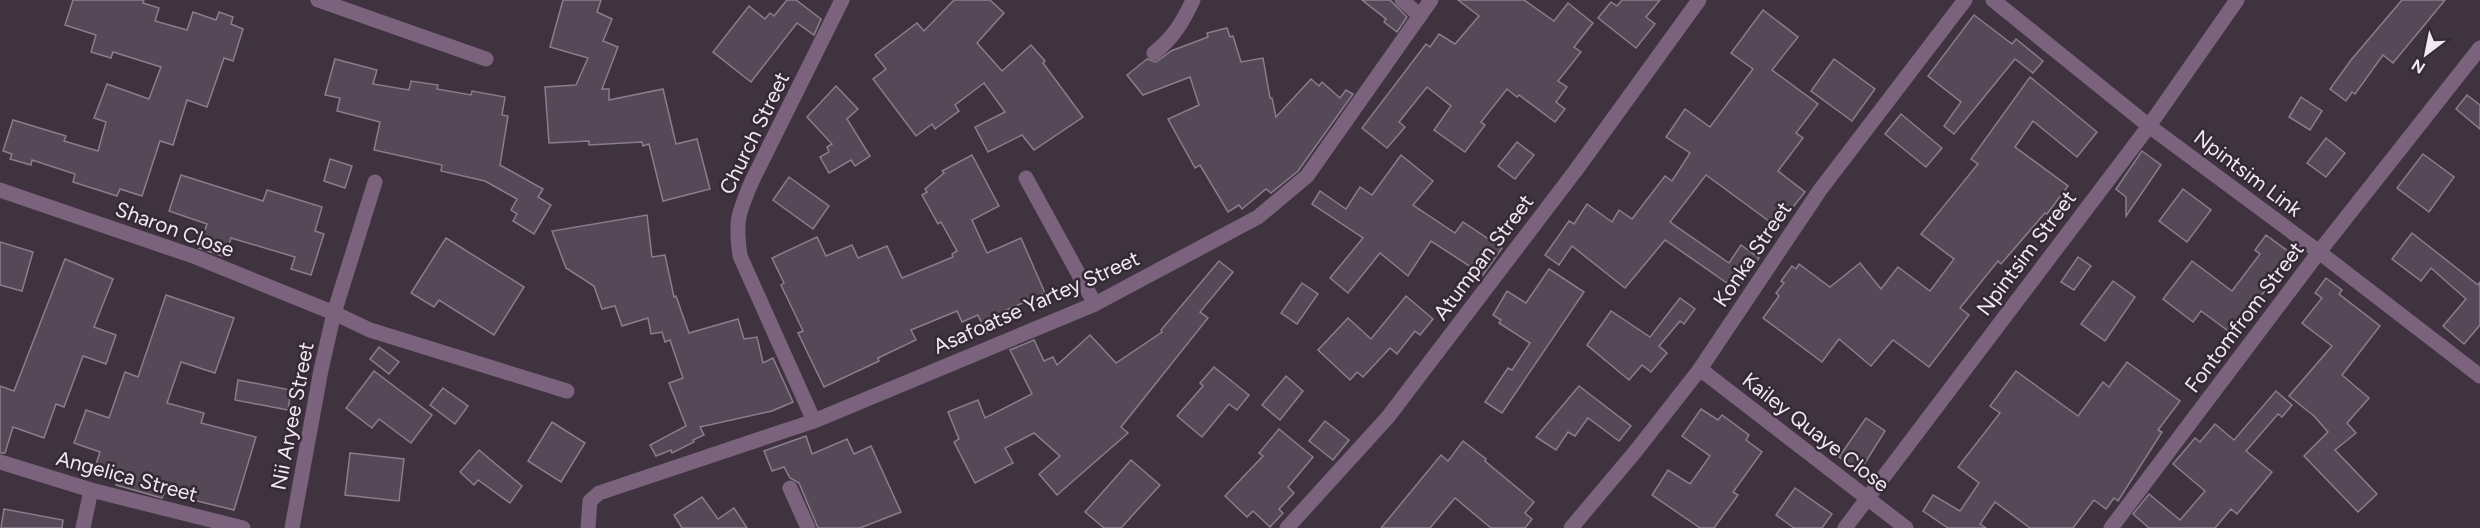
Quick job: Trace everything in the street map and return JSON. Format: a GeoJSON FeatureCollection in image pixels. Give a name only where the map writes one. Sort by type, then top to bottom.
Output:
{"type":"FeatureCollection","features":[{"type":"Feature","properties":{"kind":"street"},"geometry":{"type":"LineString","coordinates":[[318,0],[486,59]]}},
{"type":"Feature","properties":{"kind":"street"},"geometry":{"type":"LineString","coordinates":[[1154,53],[1168,42],[1183,23],[1193,0]]}},
{"type":"Feature","properties":{"kind":"street"},"geometry":{"type":"LineString","coordinates":[[1402,0],[1420,16]]}},
{"type":"Feature","properties":{"kind":"street","name":"Asafoatse Yartey Street"},"geometry":{"type":"LineString","coordinates":[[588,528],[590,501],[599,493],[814,421],[1095,304],[1258,217],[1307,176],[1431,0]]}},
{"type":"Feature","properties":{"kind":"street","name":"Atumpan Street"},"geometry":{"type":"LineString","coordinates":[[1287,528],[1388,417],[1575,170],[1699,0]]}},
{"type":"Feature","properties":{"kind":"street","name":"Konka Street"},"geometry":{"type":"LineString","coordinates":[[1571,528],[1635,452],[1700,369],[1820,190],[1965,0]]}},
{"type":"Feature","properties":{"kind":"street","name":"Npintsim Link"},"geometry":{"type":"LineString","coordinates":[[1993,0],[2149,126],[2319,252],[2480,376]]}},
{"type":"Feature","properties":{"kind":"street","name":"Npintsim Street"},"geometry":{"type":"LineString","coordinates":[[1845,528],[2149,126],[2237,0]]}},
{"type":"Feature","properties":{"kind":"street","name":"Church Street"},"geometry":{"type":"LineString","coordinates":[[814,421],[740,256],[736,228],[740,209],[752,181],[837,2]]}},
{"type":"Feature","properties":{"kind":"street","name":"Fontomfrom Street"},"geometry":{"type":"LineString","coordinates":[[2111,528],[2319,252],[2480,48]]}},
{"type":"Feature","properties":{"kind":"street"},"geometry":{"type":"LineString","coordinates":[[1026,178],[1095,304]]}},
{"type":"Feature","properties":{"kind":"street","name":"Nii Aryee Street"},"geometry":{"type":"LineString","coordinates":[[292,528],[321,370],[334,313],[375,182]]}},
{"type":"Feature","properties":{"kind":"street","name":"Sharon Close"},"geometry":{"type":"LineString","coordinates":[[0,190],[196,256],[370,330],[567,391]]}},
{"type":"Feature","properties":{"kind":"street","name":"Kailey Quaye Close"},"geometry":{"type":"LineString","coordinates":[[1700,369],[1906,528]]}},
{"type":"Feature","properties":{"kind":"street","name":"Angelica Street"},"geometry":{"type":"LineString","coordinates":[[0,462],[90,490],[243,528]]}},
{"type":"Feature","properties":{"kind":"street"},"geometry":{"type":"LineString","coordinates":[[790,488],[808,528]]}},
{"type":"Feature","properties":{"kind":"street"},"geometry":{"type":"LineString","coordinates":[[83,528],[90,490]]}},
{"type":"Feature","properties":{"kind":"building"},"geometry":{"type":"Polygon","coordinates":[[[73,0],[144,0],[143,3],[159,8],[155,21],[187,30],[193,12],[216,20],[219,12],[233,17],[231,24],[243,29],[233,61],[224,58],[207,107],[187,100],[173,145],[160,141],[142,196],[120,189],[117,196],[73,182],[75,174],[32,160],[31,165],[10,159],[12,154],[3,151],[13,120],[66,136],[64,141],[98,151],[106,122],[94,118],[107,84],[149,99],[161,67],[113,52],[111,58],[91,52],[96,35],[65,25],[73,0]]]}},
{"type":"Feature","properties":{"kind":"building"},"geometry":{"type":"Polygon","coordinates":[[[563,0],[601,0],[597,12],[612,19],[603,41],[618,47],[602,89],[609,89],[609,100],[663,89],[676,144],[697,139],[710,189],[663,201],[649,144],[643,146],[642,142],[589,145],[589,141],[549,143],[545,87],[576,85],[588,58],[550,47],[563,0]]]}},
{"type":"Feature","properties":{"kind":"building"},"geometry":{"type":"Polygon","coordinates":[[[787,0],[796,0],[821,19],[814,35],[797,23],[751,82],[713,52],[749,6],[765,19],[770,13],[774,16],[787,0]]]}},
{"type":"Feature","properties":{"kind":"building"},"geometry":{"type":"Polygon","coordinates":[[[954,0],[990,0],[1004,13],[977,43],[1002,71],[1031,45],[1045,61],[1043,63],[1083,117],[1034,150],[1022,135],[988,152],[975,127],[1005,112],[984,83],[955,105],[959,111],[935,129],[932,124],[916,136],[873,79],[886,69],[875,55],[917,23],[924,31],[954,0]]]}},
{"type":"Feature","properties":{"kind":"building"},"geometry":{"type":"Polygon","coordinates":[[[1362,0],[1390,0],[1407,17],[1397,32],[1384,22],[1386,19],[1362,0]]]}},
{"type":"Feature","properties":{"kind":"building"},"geometry":{"type":"Polygon","coordinates":[[[1458,0],[1524,0],[1554,21],[1568,3],[1593,23],[1574,47],[1581,52],[1558,81],[1567,87],[1556,102],[1565,109],[1555,122],[1519,95],[1517,97],[1507,89],[1481,122],[1485,125],[1465,152],[1434,130],[1451,106],[1427,87],[1399,122],[1405,127],[1387,148],[1362,128],[1426,44],[1430,47],[1439,34],[1455,44],[1479,16],[1458,0]]]}},
{"type":"Feature","properties":{"kind":"building"},"geometry":{"type":"Polygon","coordinates":[[[1622,0],[1660,0],[1646,17],[1655,24],[1636,48],[1598,18],[1611,2],[1617,6],[1622,0]]]}},
{"type":"Feature","properties":{"kind":"building"},"geometry":{"type":"Polygon","coordinates":[[[2402,0],[2445,0],[2393,63],[2383,55],[2355,94],[2352,92],[2346,101],[2330,89],[2351,60],[2402,0]]]}},
{"type":"Feature","properties":{"kind":"building"},"geometry":{"type":"Polygon","coordinates":[[[1763,10],[1798,37],[1772,70],[1818,104],[1796,133],[1803,138],[1778,171],[1805,192],[1777,227],[1706,175],[1670,222],[1729,263],[1741,245],[1759,258],[1737,290],[1665,240],[1625,288],[1572,246],[1559,265],[1545,255],[1569,221],[1574,224],[1587,204],[1612,222],[1619,210],[1632,219],[1665,176],[1672,181],[1690,153],[1666,137],[1685,109],[1710,127],[1753,69],[1731,53],[1763,10]]]}},
{"type":"Feature","properties":{"kind":"building"},"geometry":{"type":"Polygon","coordinates":[[[1974,15],[2012,44],[2016,39],[2043,61],[2033,73],[2015,59],[1954,134],[1944,126],[1961,102],[1928,76],[1974,15]]]}},
{"type":"Feature","properties":{"kind":"building"},"geometry":{"type":"Polygon","coordinates":[[[1227,28],[1230,37],[1233,36],[1241,62],[1263,58],[1276,117],[1311,79],[1319,86],[1322,82],[1340,98],[1346,90],[1353,94],[1298,171],[1271,193],[1266,189],[1242,209],[1239,205],[1228,212],[1200,165],[1195,168],[1168,119],[1199,105],[1190,77],[1143,95],[1127,75],[1147,59],[1156,62],[1171,51],[1208,37],[1207,33],[1227,28]]]}},
{"type":"Feature","properties":{"kind":"building"},"geometry":{"type":"Polygon","coordinates":[[[335,59],[377,70],[373,84],[409,90],[411,81],[438,85],[437,89],[471,95],[472,91],[505,97],[502,115],[508,116],[500,165],[543,189],[538,197],[551,205],[534,234],[513,221],[517,214],[511,210],[517,199],[485,181],[441,171],[442,165],[374,150],[380,122],[337,111],[340,98],[325,95],[335,59]]]}},
{"type":"Feature","properties":{"kind":"building"},"geometry":{"type":"Polygon","coordinates":[[[1834,59],[1875,89],[1852,121],[1811,91],[1834,59]]]}},
{"type":"Feature","properties":{"kind":"building"},"geometry":{"type":"Polygon","coordinates":[[[2030,77],[2097,132],[2077,157],[2033,121],[2015,147],[2068,186],[2047,214],[2045,213],[2001,264],[1998,261],[1960,308],[1969,315],[1929,367],[1893,340],[1871,366],[1839,339],[1822,362],[1763,318],[1779,296],[1776,293],[1784,283],[1781,281],[1792,266],[1796,269],[1799,264],[1830,287],[1860,263],[1881,289],[1898,267],[1930,291],[1954,259],[1921,234],[1978,164],[1971,159],[2030,77]]]}},
{"type":"Feature","properties":{"kind":"building"},"geometry":{"type":"Polygon","coordinates":[[[836,86],[858,109],[847,119],[870,156],[855,166],[851,160],[829,173],[820,157],[829,152],[827,147],[832,144],[807,117],[836,86]]]}},
{"type":"Feature","properties":{"kind":"building"},"geometry":{"type":"Polygon","coordinates":[[[2467,95],[2480,105],[2480,129],[2456,109],[2467,95]]]}},
{"type":"Feature","properties":{"kind":"building"},"geometry":{"type":"Polygon","coordinates":[[[2301,97],[2322,111],[2310,130],[2289,117],[2301,97]]]}},
{"type":"Feature","properties":{"kind":"building"},"geometry":{"type":"Polygon","coordinates":[[[1901,114],[1942,148],[1926,167],[1885,134],[1901,114]]]}},
{"type":"Feature","properties":{"kind":"building"},"geometry":{"type":"Polygon","coordinates":[[[2326,138],[2345,153],[2326,177],[2307,163],[2326,138]]]}},
{"type":"Feature","properties":{"kind":"building"},"geometry":{"type":"Polygon","coordinates":[[[1517,142],[1534,155],[1515,179],[1498,166],[1517,142]]]}},
{"type":"Feature","properties":{"kind":"building"},"geometry":{"type":"Polygon","coordinates":[[[2142,151],[2161,165],[2126,216],[2126,197],[2116,189],[2142,151]]]}},
{"type":"Feature","properties":{"kind":"building"},"geometry":{"type":"Polygon","coordinates":[[[2423,154],[2454,177],[2429,212],[2397,188],[2423,154]]]}},
{"type":"Feature","properties":{"kind":"building"},"geometry":{"type":"Polygon","coordinates":[[[972,155],[999,206],[972,220],[987,253],[1021,238],[1045,293],[1002,312],[1007,324],[986,333],[978,315],[962,322],[957,311],[911,330],[916,340],[878,358],[879,361],[824,387],[798,333],[803,331],[781,285],[784,283],[772,258],[817,237],[826,256],[852,245],[858,258],[887,246],[902,278],[953,257],[952,254],[957,251],[941,222],[938,224],[922,195],[927,192],[925,189],[944,173],[942,171],[972,155]]]}},
{"type":"Feature","properties":{"kind":"building"},"geometry":{"type":"Polygon","coordinates":[[[1401,155],[1433,181],[1413,205],[1455,233],[1463,222],[1502,248],[1483,275],[1431,241],[1408,276],[1380,253],[1348,293],[1330,278],[1363,238],[1312,204],[1320,191],[1346,209],[1360,187],[1372,195],[1401,155]]]}},
{"type":"Feature","properties":{"kind":"building"},"geometry":{"type":"Polygon","coordinates":[[[330,159],[352,166],[345,188],[324,181],[330,159]]]}},
{"type":"Feature","properties":{"kind":"building"},"geometry":{"type":"Polygon","coordinates":[[[181,175],[263,201],[267,190],[322,207],[315,231],[324,234],[311,275],[291,269],[295,257],[231,238],[225,257],[199,248],[207,224],[169,211],[181,175]]]}},
{"type":"Feature","properties":{"kind":"building"},"geometry":{"type":"Polygon","coordinates":[[[789,177],[829,206],[813,229],[773,200],[789,177]]]}},
{"type":"Feature","properties":{"kind":"building"},"geometry":{"type":"Polygon","coordinates":[[[2183,189],[2211,210],[2187,242],[2159,221],[2183,189]]]}},
{"type":"Feature","properties":{"kind":"building"},"geometry":{"type":"Polygon","coordinates":[[[647,215],[652,257],[665,255],[674,297],[676,296],[689,333],[738,319],[744,339],[757,337],[763,363],[773,358],[793,402],[772,411],[700,427],[704,435],[693,440],[694,442],[672,453],[671,450],[656,456],[650,445],[686,426],[669,383],[683,378],[670,340],[665,342],[662,332],[651,334],[648,318],[622,326],[615,306],[602,309],[594,286],[566,268],[552,231],[647,215]]]}},
{"type":"Feature","properties":{"kind":"building"},"geometry":{"type":"Polygon","coordinates":[[[2412,233],[2478,285],[2480,282],[2480,325],[2464,344],[2443,326],[2466,299],[2431,268],[2421,281],[2392,259],[2412,233]]]}},
{"type":"Feature","properties":{"kind":"building"},"geometry":{"type":"Polygon","coordinates":[[[2266,235],[2293,255],[2253,306],[2256,309],[2235,336],[2201,311],[2193,322],[2163,299],[2192,261],[2232,291],[2260,254],[2255,250],[2266,235]]]}},
{"type":"Feature","properties":{"kind":"building"},"geometry":{"type":"Polygon","coordinates":[[[446,238],[524,287],[494,335],[439,300],[434,307],[411,293],[446,238]]]}},
{"type":"Feature","properties":{"kind":"building"},"geometry":{"type":"Polygon","coordinates":[[[0,242],[33,252],[22,291],[0,285],[0,242]]]}},
{"type":"Feature","properties":{"kind":"building"},"geometry":{"type":"Polygon","coordinates":[[[2078,257],[2091,266],[2074,290],[2061,282],[2078,257]]]}},
{"type":"Feature","properties":{"kind":"building"},"geometry":{"type":"Polygon","coordinates":[[[65,259],[113,279],[94,327],[116,335],[106,364],[83,356],[64,407],[56,404],[44,438],[13,427],[5,453],[0,453],[0,386],[14,391],[65,259]]]}},
{"type":"Feature","properties":{"kind":"building"},"geometry":{"type":"Polygon","coordinates":[[[1219,261],[1233,272],[1200,312],[1208,318],[1121,427],[1128,433],[1057,495],[1039,474],[1060,456],[1034,433],[1005,448],[1013,463],[975,483],[954,442],[959,439],[948,412],[978,400],[985,418],[1032,394],[1010,350],[1034,340],[1044,361],[1053,357],[1057,365],[1090,335],[1116,363],[1162,332],[1161,330],[1219,261]]]}},
{"type":"Feature","properties":{"kind":"building"},"geometry":{"type":"Polygon","coordinates":[[[1549,269],[1584,292],[1502,413],[1485,402],[1508,368],[1512,370],[1530,343],[1499,323],[1501,320],[1493,315],[1507,291],[1526,303],[1549,269]]]}},
{"type":"Feature","properties":{"kind":"building"},"geometry":{"type":"Polygon","coordinates":[[[2326,278],[2342,290],[2339,294],[2380,326],[2342,375],[2369,398],[2347,423],[2356,433],[2335,450],[2377,494],[2358,512],[2304,456],[2328,432],[2314,416],[2289,396],[2332,346],[2302,323],[2322,298],[2315,293],[2326,278]]]}},
{"type":"Feature","properties":{"kind":"building"},"geometry":{"type":"Polygon","coordinates":[[[2113,281],[2135,297],[2105,341],[2081,324],[2113,281]]]}},
{"type":"Feature","properties":{"kind":"building"},"geometry":{"type":"Polygon","coordinates":[[[1302,283],[1318,294],[1297,324],[1281,313],[1302,283]]]}},
{"type":"Feature","properties":{"kind":"building"},"geometry":{"type":"Polygon","coordinates":[[[166,295],[234,318],[215,373],[181,362],[167,403],[204,413],[201,423],[256,437],[234,510],[164,493],[162,498],[116,485],[118,479],[94,470],[100,452],[74,443],[86,410],[109,418],[125,372],[138,377],[166,295]]]}},
{"type":"Feature","properties":{"kind":"building"},"geometry":{"type":"Polygon","coordinates":[[[1406,296],[1433,319],[1420,335],[1415,331],[1397,354],[1390,348],[1363,377],[1357,372],[1350,380],[1318,350],[1348,318],[1371,339],[1406,296]]]}},
{"type":"Feature","properties":{"kind":"building"},"geometry":{"type":"Polygon","coordinates":[[[1680,298],[1695,309],[1684,324],[1680,321],[1659,346],[1667,353],[1651,372],[1642,365],[1629,380],[1587,345],[1611,311],[1650,337],[1680,298]]]}},
{"type":"Feature","properties":{"kind":"building"},"geometry":{"type":"Polygon","coordinates":[[[379,347],[399,362],[389,374],[370,359],[379,347]]]}},
{"type":"Feature","properties":{"kind":"building"},"geometry":{"type":"Polygon","coordinates":[[[2127,362],[2180,401],[2158,430],[2162,432],[2118,501],[2114,498],[2106,509],[2094,500],[2073,528],[2030,528],[1995,502],[1980,524],[1986,528],[1948,528],[1923,511],[1933,495],[1960,511],[1979,483],[1958,467],[2000,413],[1990,406],[2016,371],[2078,416],[2103,382],[2109,387],[2127,362]]]}},
{"type":"Feature","properties":{"kind":"building"},"geometry":{"type":"Polygon","coordinates":[[[1214,367],[1249,395],[1237,410],[1229,404],[1202,437],[1177,416],[1203,386],[1200,383],[1214,367]]]}},
{"type":"Feature","properties":{"kind":"building"},"geometry":{"type":"Polygon","coordinates":[[[374,371],[432,415],[411,443],[379,419],[372,428],[346,408],[374,371]]]}},
{"type":"Feature","properties":{"kind":"building"},"geometry":{"type":"Polygon","coordinates":[[[1286,376],[1303,391],[1280,420],[1262,405],[1286,376]]]}},
{"type":"Feature","properties":{"kind":"building"},"geometry":{"type":"Polygon","coordinates":[[[238,380],[291,390],[288,410],[235,400],[238,380]]]}},
{"type":"Feature","properties":{"kind":"building"},"geometry":{"type":"Polygon","coordinates":[[[1579,386],[1631,426],[1619,441],[1588,418],[1575,436],[1568,432],[1556,450],[1536,437],[1579,386]]]}},
{"type":"Feature","properties":{"kind":"building"},"geometry":{"type":"Polygon","coordinates":[[[443,388],[468,406],[455,424],[430,405],[443,388]]]}},
{"type":"Feature","properties":{"kind":"building"},"geometry":{"type":"Polygon","coordinates":[[[2276,391],[2292,405],[2282,417],[2278,414],[2246,451],[2272,472],[2237,514],[2231,509],[2215,528],[2149,528],[2133,514],[2149,494],[2180,520],[2205,491],[2173,464],[2195,438],[2200,442],[2215,424],[2234,440],[2276,391]]]}},
{"type":"Feature","properties":{"kind":"building"},"geometry":{"type":"Polygon","coordinates":[[[1701,409],[1718,420],[1722,415],[1749,435],[1746,440],[1762,452],[1733,492],[1738,495],[1714,528],[1700,528],[1652,495],[1668,470],[1690,484],[1710,456],[1682,436],[1701,409]]]}},
{"type":"Feature","properties":{"kind":"building"},"geometry":{"type":"Polygon","coordinates":[[[1866,418],[1885,431],[1860,471],[1839,457],[1866,418]]]}},
{"type":"Feature","properties":{"kind":"building"},"geometry":{"type":"Polygon","coordinates":[[[1325,421],[1349,440],[1333,460],[1309,441],[1325,421]]]}},
{"type":"Feature","properties":{"kind":"building"},"geometry":{"type":"Polygon","coordinates":[[[552,422],[585,443],[561,482],[528,461],[552,422]]]}},
{"type":"Feature","properties":{"kind":"building"},"geometry":{"type":"Polygon","coordinates":[[[1279,429],[1313,457],[1288,487],[1294,493],[1279,509],[1283,513],[1270,527],[1253,511],[1247,517],[1225,496],[1263,456],[1259,453],[1279,429]]]}},
{"type":"Feature","properties":{"kind":"building"},"geometry":{"type":"Polygon","coordinates":[[[806,436],[812,454],[847,439],[854,454],[871,446],[901,512],[860,528],[818,528],[799,483],[790,478],[784,467],[772,471],[764,451],[806,436]]]}},
{"type":"Feature","properties":{"kind":"building"},"geometry":{"type":"Polygon","coordinates":[[[1463,441],[1534,502],[1525,513],[1532,519],[1525,528],[1491,528],[1455,498],[1430,528],[1381,528],[1441,455],[1448,461],[1463,441]]]}},
{"type":"Feature","properties":{"kind":"building"},"geometry":{"type":"Polygon","coordinates":[[[479,450],[522,486],[510,503],[478,480],[474,485],[460,472],[479,450]]]}},
{"type":"Feature","properties":{"kind":"building"},"geometry":{"type":"Polygon","coordinates":[[[350,453],[404,459],[399,501],[345,495],[350,453]]]}},
{"type":"Feature","properties":{"kind":"building"},"geometry":{"type":"Polygon","coordinates":[[[1131,460],[1160,485],[1121,528],[1104,528],[1085,512],[1131,460]]]}},
{"type":"Feature","properties":{"kind":"building"},"geometry":{"type":"Polygon","coordinates":[[[1795,488],[1832,514],[1822,528],[1794,528],[1776,515],[1795,488]]]}},
{"type":"Feature","properties":{"kind":"building"},"geometry":{"type":"Polygon","coordinates":[[[702,497],[718,519],[734,508],[747,528],[682,528],[674,515],[702,497]]]}},
{"type":"Feature","properties":{"kind":"building"},"geometry":{"type":"Polygon","coordinates":[[[4,509],[63,520],[62,528],[1,528],[4,509]]]}}]}
